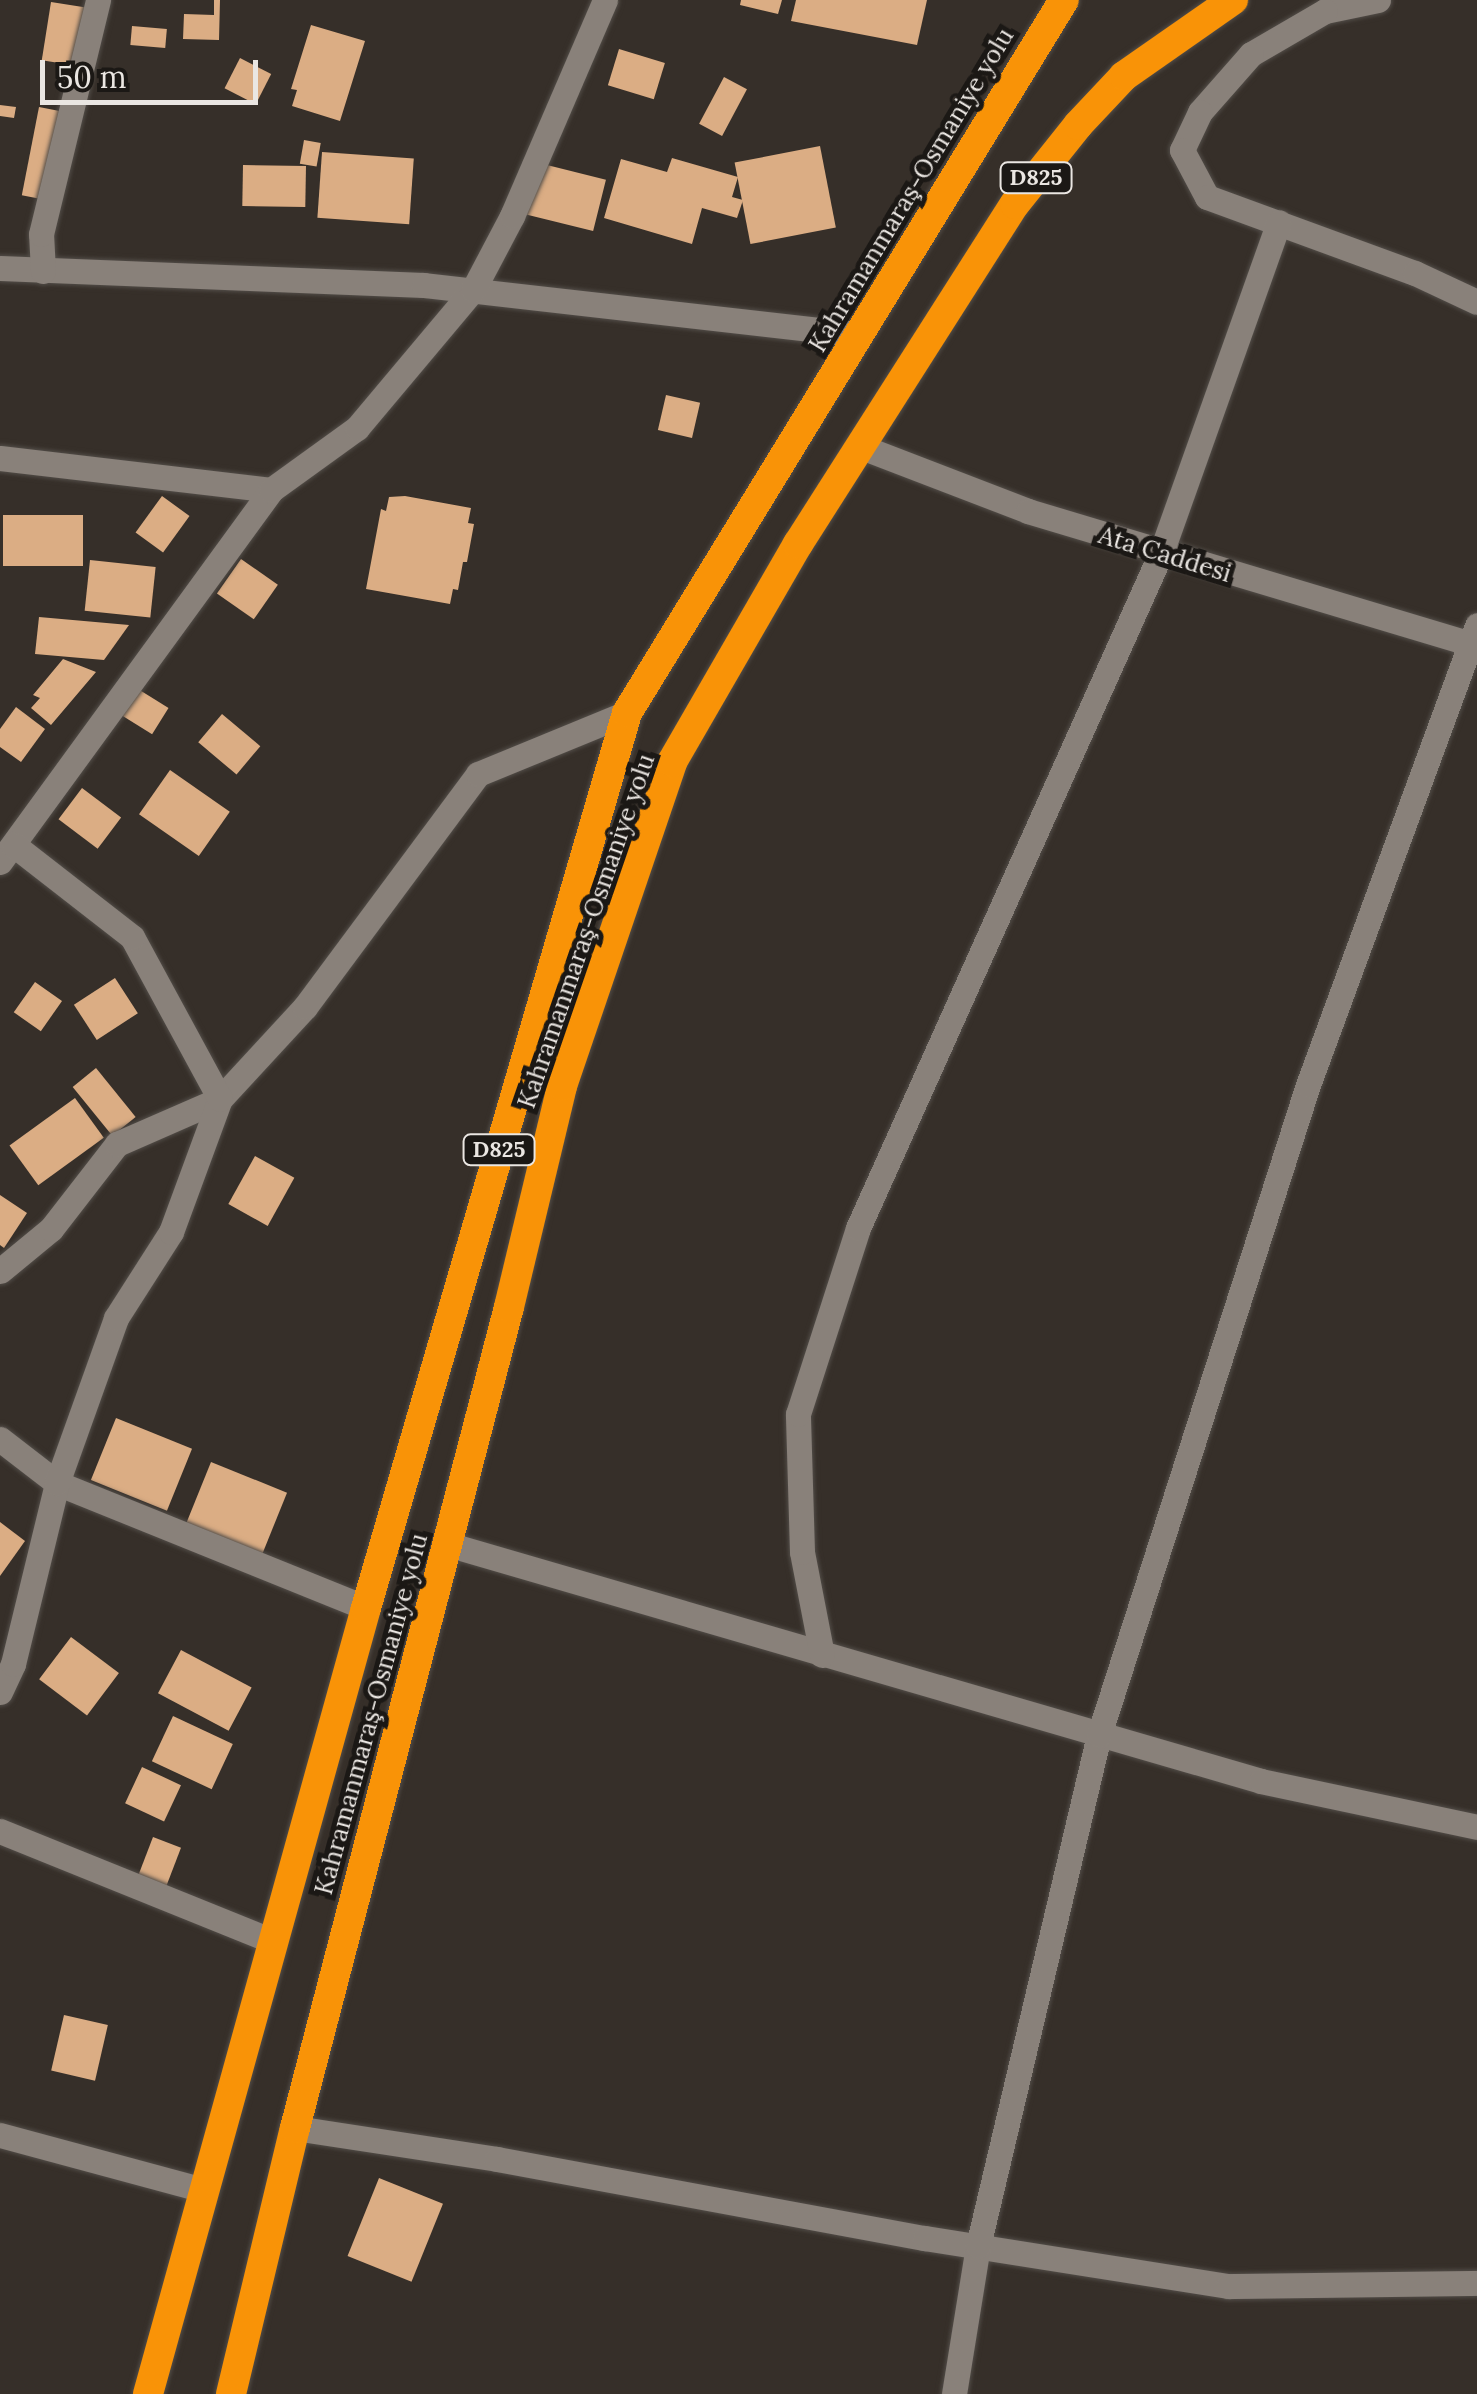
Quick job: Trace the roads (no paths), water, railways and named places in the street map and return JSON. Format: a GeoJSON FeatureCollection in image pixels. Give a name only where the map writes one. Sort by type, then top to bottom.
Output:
{"type":"FeatureCollection","features":[{"type":"Feature","properties":{"kind":"highway","name":"Kahramanmaraş-Osmaniye yolu"},"geometry":{"type":"LineString","coordinates":[[148,2394],[366,1608],[626,713],[786,459],[857,334],[1064,0]]}},
{"type":"Feature","properties":{"kind":"highway","name":"Kahramanmaraş-Osmaniye yolu"},"geometry":{"type":"LineString","coordinates":[[231,2394],[295,2128],[562,1086],[672,762],[859,446],[1015,204],[1078,124],[1124,76],[1233,0]]}},
{"type":"Feature","properties":{"kind":"street"},"geometry":{"type":"LineString","coordinates":[[43,271],[42,234],[98,0]]}},
{"type":"Feature","properties":{"kind":"street"},"geometry":{"type":"LineString","coordinates":[[220,1099],[132,937],[7,853],[272,490],[357,428],[473,290],[512,216],[605,0]]}},
{"type":"Feature","properties":{"kind":"street"},"geometry":{"type":"LineString","coordinates":[[1378,0],[1325,11],[1251,54],[1200,112],[1182,150],[1207,198],[1415,273],[1477,302]]}},
{"type":"Feature","properties":{"kind":"street"},"geometry":{"type":"LineString","coordinates":[[822,1656],[802,1552],[798,1414],[858,1228],[1160,553],[1279,222]]}},
{"type":"Feature","properties":{"kind":"street"},"geometry":{"type":"LineString","coordinates":[[0,268],[473,290],[857,334]]}},
{"type":"Feature","properties":{"kind":"street","name":"Ata Caddesi"},"geometry":{"type":"LineString","coordinates":[[859,446],[1028,511],[1160,553],[1474,638]]}},
{"type":"Feature","properties":{"kind":"street"},"geometry":{"type":"LineString","coordinates":[[0,458],[272,490]]}},
{"type":"Feature","properties":{"kind":"street"},"geometry":{"type":"LineString","coordinates":[[954,2394],[978,2246],[1099,1735],[1308,1085],[1474,638]]}},
{"type":"Feature","properties":{"kind":"street"},"geometry":{"type":"LineString","coordinates":[[0,1692],[14,1664],[57,1483],[116,1318],[171,1232],[220,1099],[305,1007],[478,774],[626,713]]}},
{"type":"Feature","properties":{"kind":"street"},"geometry":{"type":"LineString","coordinates":[[0,1270],[51,1229],[117,1144],[220,1099]]}},
{"type":"Feature","properties":{"kind":"street"},"geometry":{"type":"LineString","coordinates":[[0,1438],[57,1483],[366,1608]]}},
{"type":"Feature","properties":{"kind":"street"},"geometry":{"type":"LineString","coordinates":[[447,1544],[822,1656],[1261,1780],[1477,1827]]}},
{"type":"Feature","properties":{"kind":"street"},"geometry":{"type":"LineString","coordinates":[[0,1831],[272,1941]]}},
{"type":"Feature","properties":{"kind":"street"},"geometry":{"type":"LineString","coordinates":[[295,2128],[497,2159],[978,2246],[1228,2286],[1477,2283]]}},
{"type":"Feature","properties":{"kind":"street"},"geometry":{"type":"LineString","coordinates":[[0,2135],[204,2190]]}}]}
